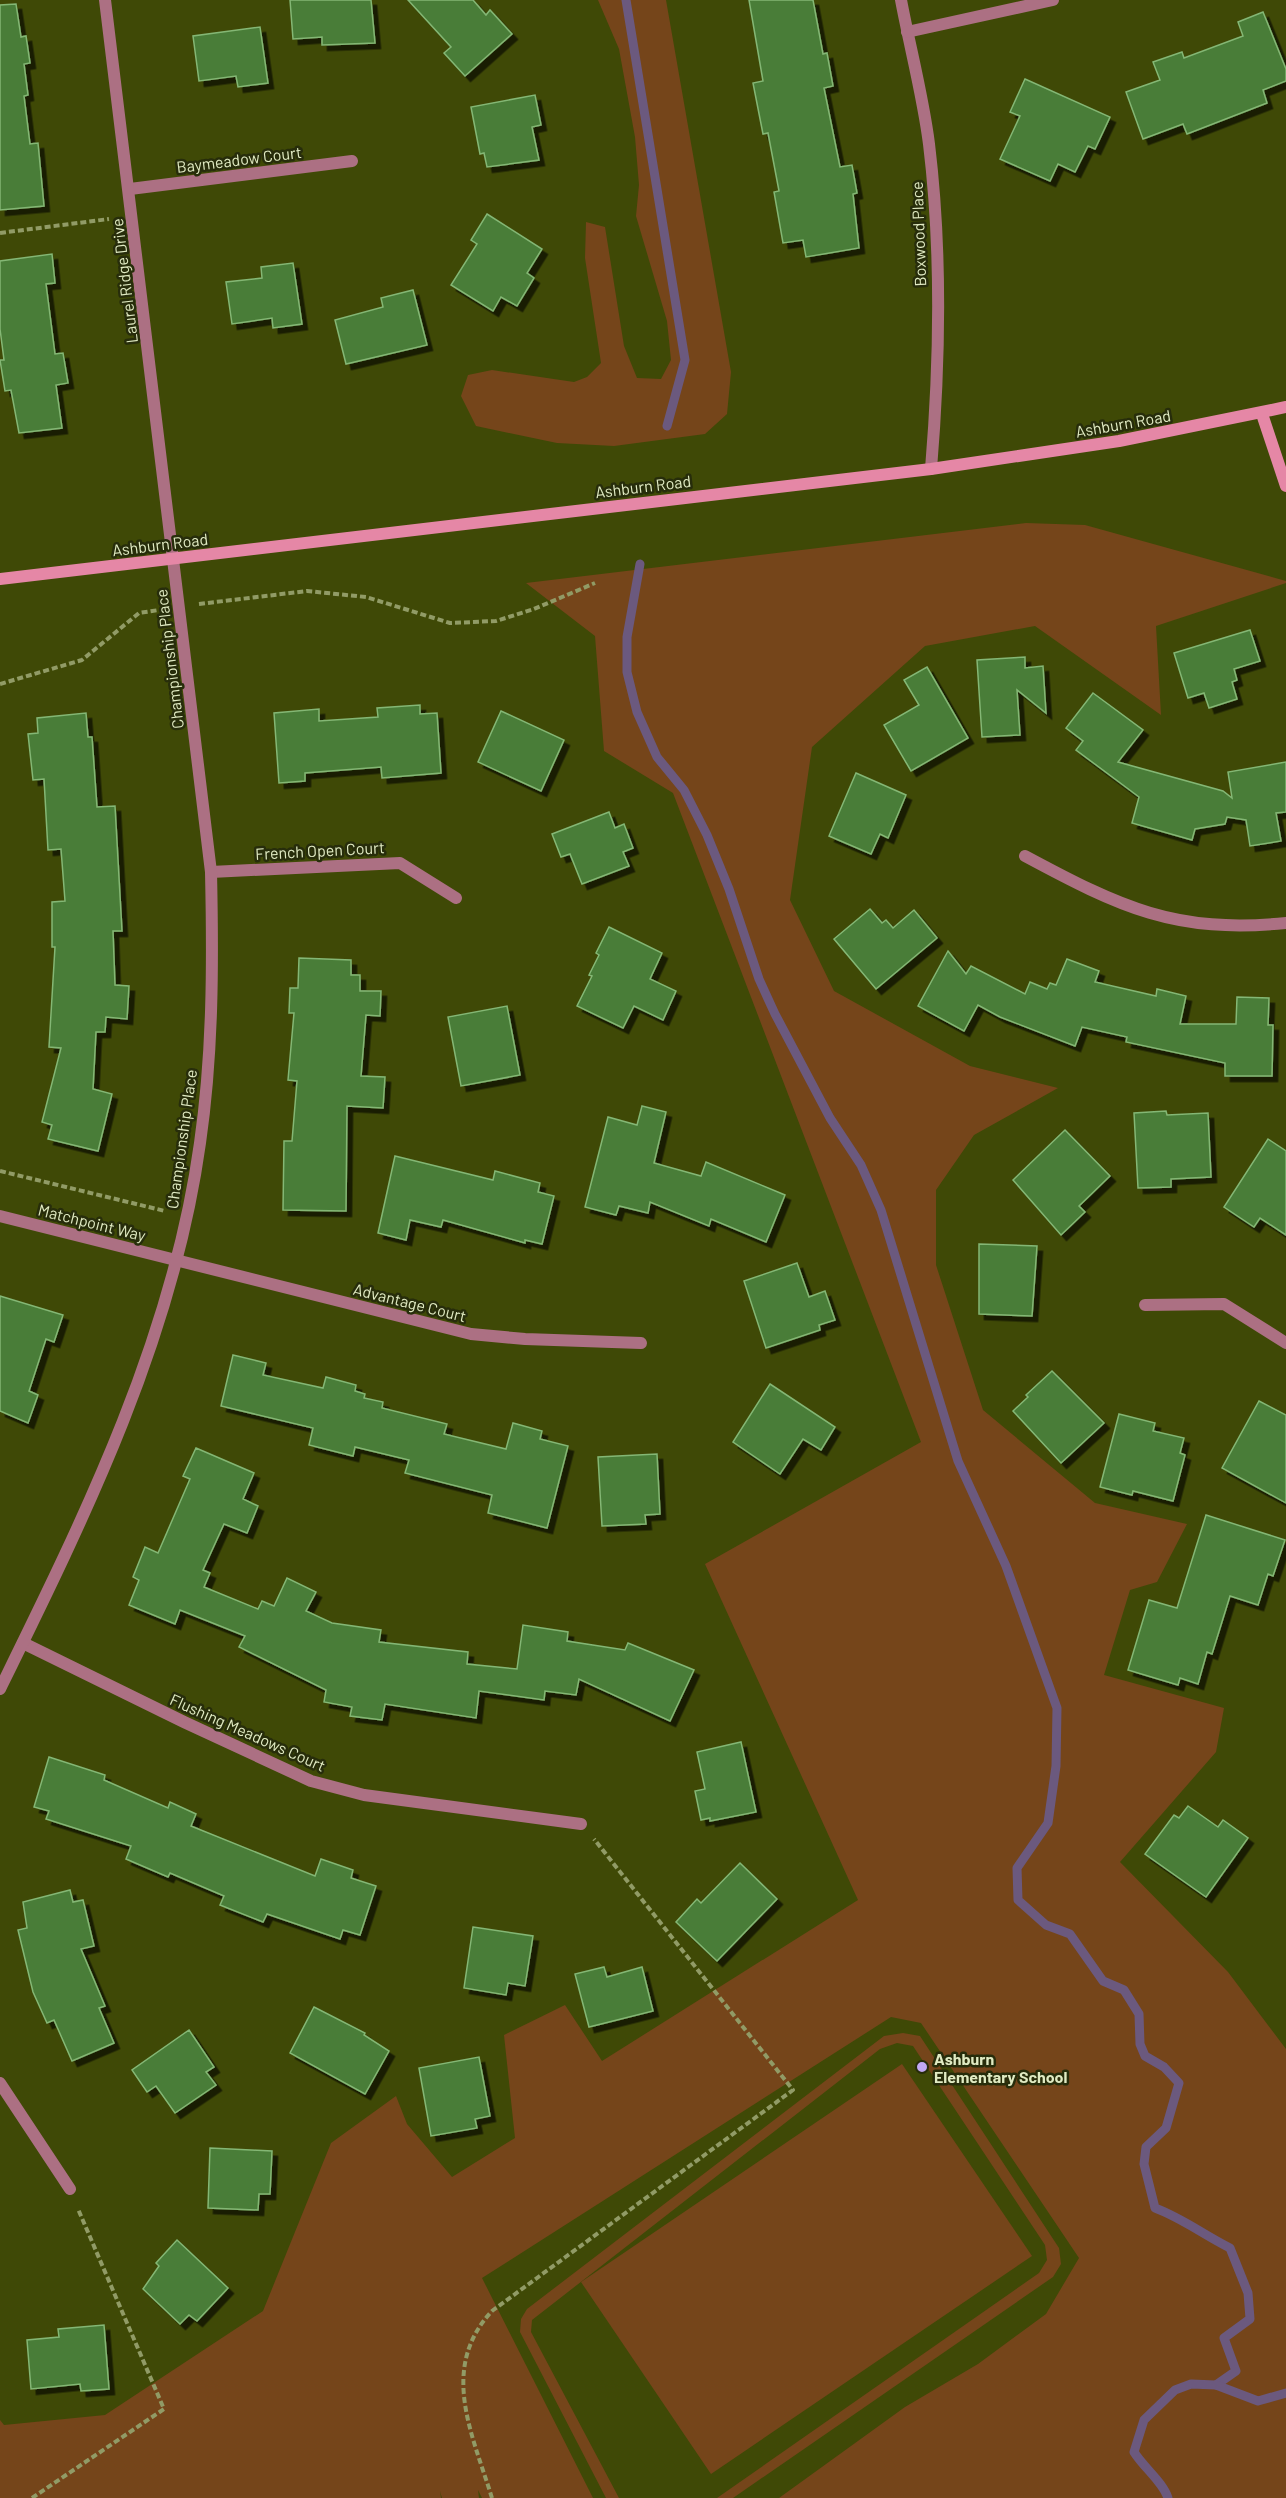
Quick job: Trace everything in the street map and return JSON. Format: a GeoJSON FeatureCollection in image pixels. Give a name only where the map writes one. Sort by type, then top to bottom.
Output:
{"type":"FeatureCollection","features":[{"type":"Feature","properties":{"kind":"street","name":"Laurel Ridge Drive"},"geometry":{"type":"LineString","coordinates":[[105,0],[174,559]]}},
{"type":"Feature","properties":{"kind":"street","name":"Boxwood Place"},"geometry":{"type":"LineString","coordinates":[[900,0],[929,141],[937,222],[937,398],[931,468]]}},
{"type":"Feature","properties":{"kind":"street"},"geometry":{"type":"LineString","coordinates":[[907,32],[1053,0]]}},
{"type":"Feature","properties":{"kind":"street","name":"Baymeadow Court"},"geometry":{"type":"LineString","coordinates":[[130,189],[352,161]]}},
{"type":"Feature","properties":{"kind":"street","name":"Ashburn Road"},"geometry":{"type":"LineString","coordinates":[[0,579],[931,468],[1119,441],[1262,414],[1286,407]]}},
{"type":"Feature","properties":{"kind":"street"},"geometry":{"type":"LineString","coordinates":[[1262,414],[1286,486]]}},
{"type":"Feature","properties":{"kind":"street","name":"Championship Place"},"geometry":{"type":"LineString","coordinates":[[0,1689],[120,1433],[149,1356],[177,1260],[200,1144],[209,1062],[213,953],[211,872],[174,559]]}},
{"type":"Feature","properties":{"kind":"street"},"geometry":{"type":"LineString","coordinates":[[1025,856],[1090,891],[1169,920],[1205,926],[1245,927],[1286,923]]}},
{"type":"Feature","properties":{"kind":"street","name":"French Open Court"},"geometry":{"type":"LineString","coordinates":[[211,872],[400,862],[456,898]]}},
{"type":"Feature","properties":{"kind":"street","name":"Matchpoint Way"},"geometry":{"type":"LineString","coordinates":[[0,1216],[177,1260]]}},
{"type":"Feature","properties":{"kind":"street","name":"Advantage Court"},"geometry":{"type":"LineString","coordinates":[[177,1260],[471,1334],[525,1339],[641,1343]]}},
{"type":"Feature","properties":{"kind":"street"},"geometry":{"type":"LineString","coordinates":[[1145,1305],[1224,1304],[1286,1343]]}},
{"type":"Feature","properties":{"kind":"street","name":"Flushing Meadows Court"},"geometry":{"type":"LineString","coordinates":[[23,1643],[311,1781],[364,1795],[581,1824]]}},
{"type":"Feature","properties":{"kind":"street"},"geometry":{"type":"LineString","coordinates":[[0,2084],[70,2188]]}},
{"type":"Feature","properties":{"kind":"path"},"geometry":{"type":"LineString","coordinates":[[0,233],[133,217]]}},
{"type":"Feature","properties":{"kind":"path"},"geometry":{"type":"LineString","coordinates":[[0,684],[82,660],[139,613],[307,591],[366,597],[450,623],[496,621],[534,609],[595,583]]}},
{"type":"Feature","properties":{"kind":"path"},"geometry":{"type":"LineString","coordinates":[[0,1171],[187,1216]]}},
{"type":"Feature","properties":{"kind":"path"},"geometry":{"type":"LineString","coordinates":[[492,2498],[468,2422],[461,2380],[466,2350],[478,2326],[492,2311],[793,2090],[581,1824]]}},
{"type":"Feature","properties":{"kind":"path"},"geometry":{"type":"LineString","coordinates":[[32,2498],[164,2409],[70,2188]]}},
{"type":"Feature","properties":{"kind":"shaded area"},"geometry":{"type":"Polygon","coordinates":[[[598,0],[666,0],[731,372],[727,414],[705,434],[614,446],[557,443],[476,426],[461,396],[468,375],[492,370],[574,382],[587,377],[601,363],[585,258],[586,222],[605,227],[624,346],[637,378],[661,379],[671,360],[667,321],[636,216],[639,185],[635,137],[619,49],[598,0]]]}},
{"type":"Feature","properties":{"kind":"shaded area"},"geometry":{"type":"Polygon","coordinates":[[[1026,523],[1085,525],[1286,581],[1286,583],[1156,626],[1161,715],[1035,626],[925,646],[812,747],[790,900],[834,991],[970,1066],[1058,1088],[974,1135],[936,1190],[936,1265],[983,1410],[1095,1503],[1187,1524],[1157,1582],[1130,1590],[1104,1675],[1224,1708],[1216,1752],[1120,1862],[1228,1972],[1286,2049],[1286,2498],[779,2498],[905,2407],[978,2364],[1046,2314],[1079,2258],[921,2023],[891,2017],[482,2278],[593,2498],[482,2498],[478,2490],[479,2498],[442,2498],[440,2491],[441,2498],[0,2498],[0,2420],[4,2425],[105,2415],[263,2311],[331,2143],[396,2096],[407,2124],[452,2177],[515,2138],[504,2035],[565,2005],[602,2061],[858,1900],[705,1564],[921,1442],[673,793],[604,751],[595,636],[526,583],[1026,523]]]}},
{"type":"Feature","properties":{"kind":"shaded area"},"geometry":{"type":"Polygon","coordinates":[[[903,2033],[920,2036],[1059,2248],[1061,2264],[1053,2277],[733,2498],[717,2498],[1039,2273],[1047,2260],[1045,2245],[913,2046],[897,2043],[880,2049],[532,2320],[531,2332],[619,2498],[606,2498],[520,2332],[521,2319],[527,2309],[884,2036],[903,2033]]]}},
{"type":"Feature","properties":{"kind":"shaded area"},"geometry":{"type":"Polygon","coordinates":[[[902,2064],[1032,2256],[711,2474],[581,2282],[902,2064]]]}},
{"type":"Feature","properties":{"kind":"building"},"geometry":{"type":"Polygon","coordinates":[[[290,0],[371,0],[375,43],[322,45],[322,37],[293,39],[290,0]]]}},
{"type":"Feature","properties":{"kind":"building"},"geometry":{"type":"Polygon","coordinates":[[[408,0],[473,0],[486,15],[490,10],[512,34],[465,76],[444,53],[451,47],[408,0]]]}},
{"type":"Feature","properties":{"kind":"building"},"geometry":{"type":"Polygon","coordinates":[[[749,0],[813,0],[823,54],[827,53],[833,86],[824,88],[840,167],[852,165],[857,193],[853,194],[859,248],[806,257],[803,240],[783,243],[774,192],[779,191],[768,133],[763,134],[753,83],[763,81],[749,0]]]}},
{"type":"Feature","properties":{"kind":"building"},"geometry":{"type":"Polygon","coordinates":[[[16,4],[21,37],[26,36],[30,63],[24,64],[28,95],[24,96],[30,144],[38,143],[44,206],[0,210],[0,5],[16,4]]]}},
{"type":"Feature","properties":{"kind":"building"},"geometry":{"type":"Polygon","coordinates":[[[1263,12],[1286,69],[1286,81],[1263,90],[1267,103],[1187,134],[1183,124],[1143,139],[1126,92],[1160,80],[1153,62],[1182,52],[1184,58],[1243,36],[1238,22],[1263,12]]]}},
{"type":"Feature","properties":{"kind":"building"},"geometry":{"type":"Polygon","coordinates":[[[260,27],[268,83],[238,87],[236,76],[199,81],[193,36],[260,27]]]}},
{"type":"Feature","properties":{"kind":"building"},"geometry":{"type":"Polygon","coordinates":[[[1025,79],[1110,117],[1095,149],[1088,146],[1075,172],[1058,164],[1050,181],[1000,159],[1020,116],[1010,112],[1025,79]]]}},
{"type":"Feature","properties":{"kind":"building"},"geometry":{"type":"Polygon","coordinates":[[[535,95],[541,125],[532,127],[539,160],[487,167],[484,153],[480,154],[471,107],[535,95]]]}},
{"type":"Feature","properties":{"kind":"building"},"geometry":{"type":"Polygon","coordinates":[[[487,214],[542,249],[527,273],[534,278],[517,306],[501,297],[493,311],[451,285],[477,244],[471,240],[487,214]]]}},
{"type":"Feature","properties":{"kind":"building"},"geometry":{"type":"Polygon","coordinates":[[[52,254],[55,283],[46,284],[55,354],[63,353],[68,383],[56,385],[62,428],[19,433],[11,390],[5,391],[0,360],[4,360],[0,329],[0,261],[52,254]]]}},
{"type":"Feature","properties":{"kind":"building"},"geometry":{"type":"Polygon","coordinates":[[[293,263],[302,324],[273,328],[272,318],[232,324],[226,282],[262,278],[261,267],[293,263]]]}},
{"type":"Feature","properties":{"kind":"building"},"geometry":{"type":"Polygon","coordinates":[[[413,290],[427,345],[346,364],[335,320],[383,307],[381,298],[413,290]]]}},
{"type":"Feature","properties":{"kind":"building"},"geometry":{"type":"Polygon","coordinates":[[[1250,630],[1260,661],[1234,669],[1237,680],[1232,682],[1237,699],[1209,708],[1204,693],[1188,698],[1174,653],[1250,630]]]}},
{"type":"Feature","properties":{"kind":"building"},"geometry":{"type":"Polygon","coordinates":[[[1025,657],[1025,668],[1043,666],[1046,713],[1017,690],[1020,735],[982,737],[977,660],[1025,657]]]}},
{"type":"Feature","properties":{"kind":"building"},"geometry":{"type":"Polygon","coordinates":[[[927,667],[968,738],[911,771],[884,725],[919,705],[904,680],[927,667]]]}},
{"type":"Feature","properties":{"kind":"building"},"geometry":{"type":"Polygon","coordinates":[[[1093,693],[1143,730],[1118,762],[1223,791],[1232,798],[1228,772],[1286,762],[1286,812],[1276,813],[1281,841],[1250,846],[1246,820],[1227,817],[1225,824],[1195,829],[1192,840],[1132,823],[1139,797],[1076,750],[1083,741],[1066,728],[1093,693]]]}},
{"type":"Feature","properties":{"kind":"building"},"geometry":{"type":"Polygon","coordinates":[[[420,705],[420,714],[437,713],[441,773],[382,778],[381,767],[305,773],[305,781],[279,783],[274,713],[319,709],[319,721],[378,717],[377,708],[420,705]]]}},
{"type":"Feature","properties":{"kind":"building"},"geometry":{"type":"Polygon","coordinates":[[[501,711],[564,740],[541,791],[478,762],[501,711]]]}},
{"type":"Feature","properties":{"kind":"building"},"geometry":{"type":"Polygon","coordinates":[[[86,713],[88,737],[92,737],[97,807],[115,806],[122,931],[113,931],[115,985],[129,986],[127,1019],[106,1017],[105,1032],[96,1032],[93,1089],[112,1094],[98,1151],[48,1139],[52,1125],[42,1122],[61,1048],[49,1047],[55,947],[52,947],[52,902],[65,901],[61,849],[48,850],[44,779],[33,780],[28,734],[38,733],[37,718],[86,713]]]}},
{"type":"Feature","properties":{"kind":"building"},"geometry":{"type":"Polygon","coordinates":[[[856,773],[906,795],[888,838],[880,834],[871,854],[829,836],[856,773]]]}},
{"type":"Feature","properties":{"kind":"building"},"geometry":{"type":"Polygon","coordinates":[[[609,812],[615,828],[624,824],[633,848],[623,852],[629,866],[582,884],[570,854],[561,857],[552,834],[609,812]]]}},
{"type":"Feature","properties":{"kind":"building"},"geometry":{"type":"Polygon","coordinates":[[[870,909],[882,923],[886,920],[893,928],[914,910],[937,938],[876,989],[834,939],[870,909]]]}},
{"type":"Feature","properties":{"kind":"building"},"geometry":{"type":"Polygon","coordinates":[[[609,927],[662,953],[650,979],[676,991],[663,1020],[634,1006],[623,1028],[577,1006],[592,976],[589,975],[599,955],[596,953],[609,927]]]}},
{"type":"Feature","properties":{"kind":"building"},"geometry":{"type":"Polygon","coordinates":[[[948,951],[966,974],[971,966],[1025,994],[1030,982],[1047,989],[1050,983],[1056,985],[1067,959],[1099,971],[1095,982],[1156,996],[1157,989],[1186,996],[1180,1024],[1236,1024],[1237,997],[1269,998],[1268,1025],[1273,1025],[1272,1076],[1225,1076],[1225,1063],[1126,1042],[1127,1037],[1082,1027],[1075,1046],[1000,1017],[978,1005],[964,1031],[918,1006],[948,951]]]}},
{"type":"Feature","properties":{"kind":"building"},"geometry":{"type":"Polygon","coordinates":[[[299,958],[351,960],[351,975],[360,975],[360,991],[381,991],[380,1016],[366,1015],[361,1076],[385,1077],[383,1108],[347,1106],[346,1211],[283,1210],[284,1141],[292,1141],[297,1081],[288,1080],[294,1013],[289,1013],[290,988],[298,988],[299,958]]]}},
{"type":"Feature","properties":{"kind":"building"},"geometry":{"type":"Polygon","coordinates":[[[507,1006],[520,1075],[461,1086],[448,1017],[507,1006]]]}},
{"type":"Feature","properties":{"kind":"building"},"geometry":{"type":"Polygon","coordinates":[[[642,1106],[666,1112],[654,1163],[701,1176],[706,1162],[785,1195],[766,1242],[711,1219],[709,1226],[650,1202],[648,1213],[619,1206],[616,1215],[585,1207],[608,1117],[637,1125],[642,1106]]]}},
{"type":"Feature","properties":{"kind":"building"},"geometry":{"type":"Polygon","coordinates":[[[1166,1111],[1167,1115],[1208,1113],[1211,1177],[1171,1179],[1171,1187],[1138,1188],[1134,1113],[1166,1111]]]}},
{"type":"Feature","properties":{"kind":"building"},"geometry":{"type":"Polygon","coordinates":[[[1065,1130],[1110,1176],[1079,1206],[1085,1212],[1061,1235],[1013,1180],[1065,1130]]]}},
{"type":"Feature","properties":{"kind":"building"},"geometry":{"type":"Polygon","coordinates":[[[1268,1139],[1286,1151],[1286,1235],[1260,1218],[1254,1227],[1224,1207],[1268,1139]]]}},
{"type":"Feature","properties":{"kind":"building"},"geometry":{"type":"Polygon","coordinates":[[[395,1156],[493,1180],[495,1171],[540,1183],[538,1192],[554,1196],[542,1244],[525,1240],[525,1243],[443,1220],[441,1227],[410,1220],[406,1240],[378,1233],[395,1156]]]}},
{"type":"Feature","properties":{"kind":"building"},"geometry":{"type":"Polygon","coordinates":[[[979,1244],[1037,1246],[1032,1316],[979,1314],[979,1244]]]}},
{"type":"Feature","properties":{"kind":"building"},"geometry":{"type":"Polygon","coordinates":[[[797,1263],[809,1297],[825,1291],[835,1320],[819,1325],[820,1330],[766,1348],[744,1281],[797,1263]]]}},
{"type":"Feature","properties":{"kind":"building"},"geometry":{"type":"Polygon","coordinates":[[[0,1296],[63,1315],[54,1342],[46,1339],[29,1391],[38,1395],[28,1423],[0,1411],[0,1296]]]}},
{"type":"Feature","properties":{"kind":"building"},"geometry":{"type":"Polygon","coordinates":[[[233,1355],[266,1363],[263,1375],[323,1388],[326,1377],[356,1385],[355,1391],[365,1394],[364,1398],[383,1402],[382,1408],[447,1424],[444,1434],[506,1449],[513,1423],[542,1431],[540,1439],[568,1446],[547,1528],[488,1513],[492,1495],[405,1473],[409,1460],[355,1447],[353,1456],[309,1445],[313,1428],[221,1406],[233,1355]]]}},
{"type":"Feature","properties":{"kind":"building"},"geometry":{"type":"Polygon","coordinates":[[[1052,1371],[1104,1423],[1061,1463],[1013,1411],[1028,1397],[1026,1395],[1052,1371]]]}},
{"type":"Feature","properties":{"kind":"building"},"geometry":{"type":"Polygon","coordinates":[[[770,1384],[835,1427],[821,1450],[803,1439],[780,1474],[733,1442],[770,1384]]]}},
{"type":"Feature","properties":{"kind":"building"},"geometry":{"type":"Polygon","coordinates":[[[1259,1401],[1286,1415],[1286,1503],[1222,1468],[1259,1401]]]}},
{"type":"Feature","properties":{"kind":"building"},"geometry":{"type":"Polygon","coordinates":[[[1119,1414],[1155,1423],[1153,1431],[1184,1438],[1180,1453],[1185,1455],[1173,1501],[1133,1491],[1132,1495],[1100,1487],[1119,1414]]]}},
{"type":"Feature","properties":{"kind":"building"},"geometry":{"type":"Polygon","coordinates":[[[196,1448],[254,1473],[243,1499],[258,1506],[247,1533],[224,1524],[203,1570],[210,1573],[204,1587],[258,1609],[262,1601],[274,1606],[287,1578],[316,1592],[306,1611],[332,1623],[381,1630],[379,1642],[468,1652],[467,1664],[517,1669],[523,1625],[568,1632],[567,1641],[625,1650],[628,1643],[694,1670],[670,1721],[579,1679],[576,1695],[545,1691],[544,1700],[479,1691],[476,1718],[385,1704],[382,1720],[350,1716],[352,1707],[324,1702],[326,1690],[239,1647],[245,1636],[180,1610],[175,1624],[129,1605],[139,1580],[133,1577],[145,1547],[158,1553],[190,1479],[183,1476],[196,1448]]]}},
{"type":"Feature","properties":{"kind":"building"},"geometry":{"type":"Polygon","coordinates":[[[657,1454],[660,1514],[645,1515],[646,1524],[602,1526],[598,1457],[657,1454]]]}},
{"type":"Feature","properties":{"kind":"building"},"geometry":{"type":"Polygon","coordinates":[[[1206,1515],[1285,1540],[1273,1576],[1268,1574],[1258,1605],[1230,1596],[1212,1654],[1207,1652],[1198,1684],[1180,1678],[1178,1685],[1128,1670],[1149,1600],[1177,1608],[1206,1515]]]}},
{"type":"Feature","properties":{"kind":"building"},"geometry":{"type":"Polygon","coordinates":[[[741,1742],[756,1812],[710,1821],[710,1818],[701,1820],[695,1791],[705,1789],[697,1752],[741,1742]]]}},
{"type":"Feature","properties":{"kind":"building"},"geometry":{"type":"Polygon","coordinates":[[[49,1757],[105,1775],[104,1780],[168,1808],[170,1802],[196,1814],[191,1826],[315,1876],[321,1859],[353,1870],[351,1878],[376,1886],[360,1935],[343,1930],[340,1939],[267,1914],[263,1922],[220,1905],[224,1896],[170,1873],[168,1877],[126,1859],[131,1846],[46,1819],[49,1811],[34,1807],[49,1757]]]}},
{"type":"Feature","properties":{"kind":"building"},"geometry":{"type":"Polygon","coordinates":[[[1188,1806],[1218,1827],[1223,1820],[1248,1838],[1206,1897],[1145,1854],[1174,1815],[1179,1818],[1188,1806]]]}},
{"type":"Feature","properties":{"kind":"building"},"geometry":{"type":"Polygon","coordinates":[[[740,1863],[777,1899],[717,1961],[676,1922],[697,1899],[701,1903],[740,1863]]]}},
{"type":"Feature","properties":{"kind":"building"},"geometry":{"type":"Polygon","coordinates":[[[70,1890],[73,1902],[83,1900],[94,1946],[81,1949],[105,2006],[99,2008],[114,2043],[72,2061],[54,2020],[47,2023],[33,1992],[18,1930],[27,1928],[23,1902],[70,1890]]]}},
{"type":"Feature","properties":{"kind":"building"},"geometry":{"type":"Polygon","coordinates":[[[473,1927],[533,1936],[525,1986],[508,1983],[506,1995],[464,1988],[473,1927]]]}},
{"type":"Feature","properties":{"kind":"building"},"geometry":{"type":"Polygon","coordinates":[[[604,1967],[607,1977],[642,1967],[653,2011],[589,2027],[575,1974],[604,1967]]]}},
{"type":"Feature","properties":{"kind":"building"},"geometry":{"type":"Polygon","coordinates":[[[314,2007],[365,2033],[364,2035],[389,2051],[365,2094],[290,2053],[314,2007]]]}},
{"type":"Feature","properties":{"kind":"building"},"geometry":{"type":"Polygon","coordinates":[[[189,2030],[214,2067],[206,2072],[216,2085],[175,2113],[156,2086],[147,2092],[132,2070],[189,2030]]]}},
{"type":"Feature","properties":{"kind":"building"},"geometry":{"type":"Polygon","coordinates":[[[479,2057],[490,2116],[475,2119],[477,2128],[431,2136],[419,2068],[479,2057]]]}},
{"type":"Feature","properties":{"kind":"building"},"geometry":{"type":"Polygon","coordinates":[[[210,2148],[272,2151],[270,2194],[259,2194],[258,2210],[208,2208],[210,2148]]]}},
{"type":"Feature","properties":{"kind":"building"},"geometry":{"type":"Polygon","coordinates":[[[177,2240],[228,2288],[197,2321],[189,2315],[180,2324],[143,2289],[159,2266],[156,2263],[177,2240]]]}},
{"type":"Feature","properties":{"kind":"building"},"geometry":{"type":"Polygon","coordinates":[[[104,2325],[109,2389],[81,2391],[80,2384],[31,2389],[27,2340],[59,2337],[58,2329],[104,2325]]]}},
{"type":"Feature","properties":{"kind":"waterway"},"geometry":{"type":"LineString","coordinates":[[626,0],[685,360],[667,426]]}},
{"type":"Feature","properties":{"kind":"waterway"},"geometry":{"type":"LineString","coordinates":[[640,564],[627,637],[627,672],[637,712],[657,757],[684,790],[707,835],[729,889],[759,979],[775,1014],[830,1118],[861,1165],[881,1210],[958,1461],[1006,1566],[1057,1708],[1056,1766],[1048,1823],[1017,1868],[1018,1900],[1046,1925],[1070,1934],[1103,1981],[1124,1990],[1139,2014],[1140,2044],[1145,2056],[1164,2067],[1179,2083],[1166,2128],[1146,2147],[1144,2164],[1155,2208],[1230,2248],[1248,2293],[1250,2319],[1224,2338],[1236,2371],[1216,2385]]}},
{"type":"Feature","properties":{"kind":"waterway"},"geometry":{"type":"LineString","coordinates":[[1168,2498],[1162,2486],[1134,2452],[1144,2420],[1175,2390],[1191,2384],[1216,2385],[1258,2401],[1286,2393]]}},
{"type":"Feature","properties":{"kind":"place","name":"Ashburn Elementary School"},"geometry":{"type":"Point","coordinates":[922,2067]}}]}
